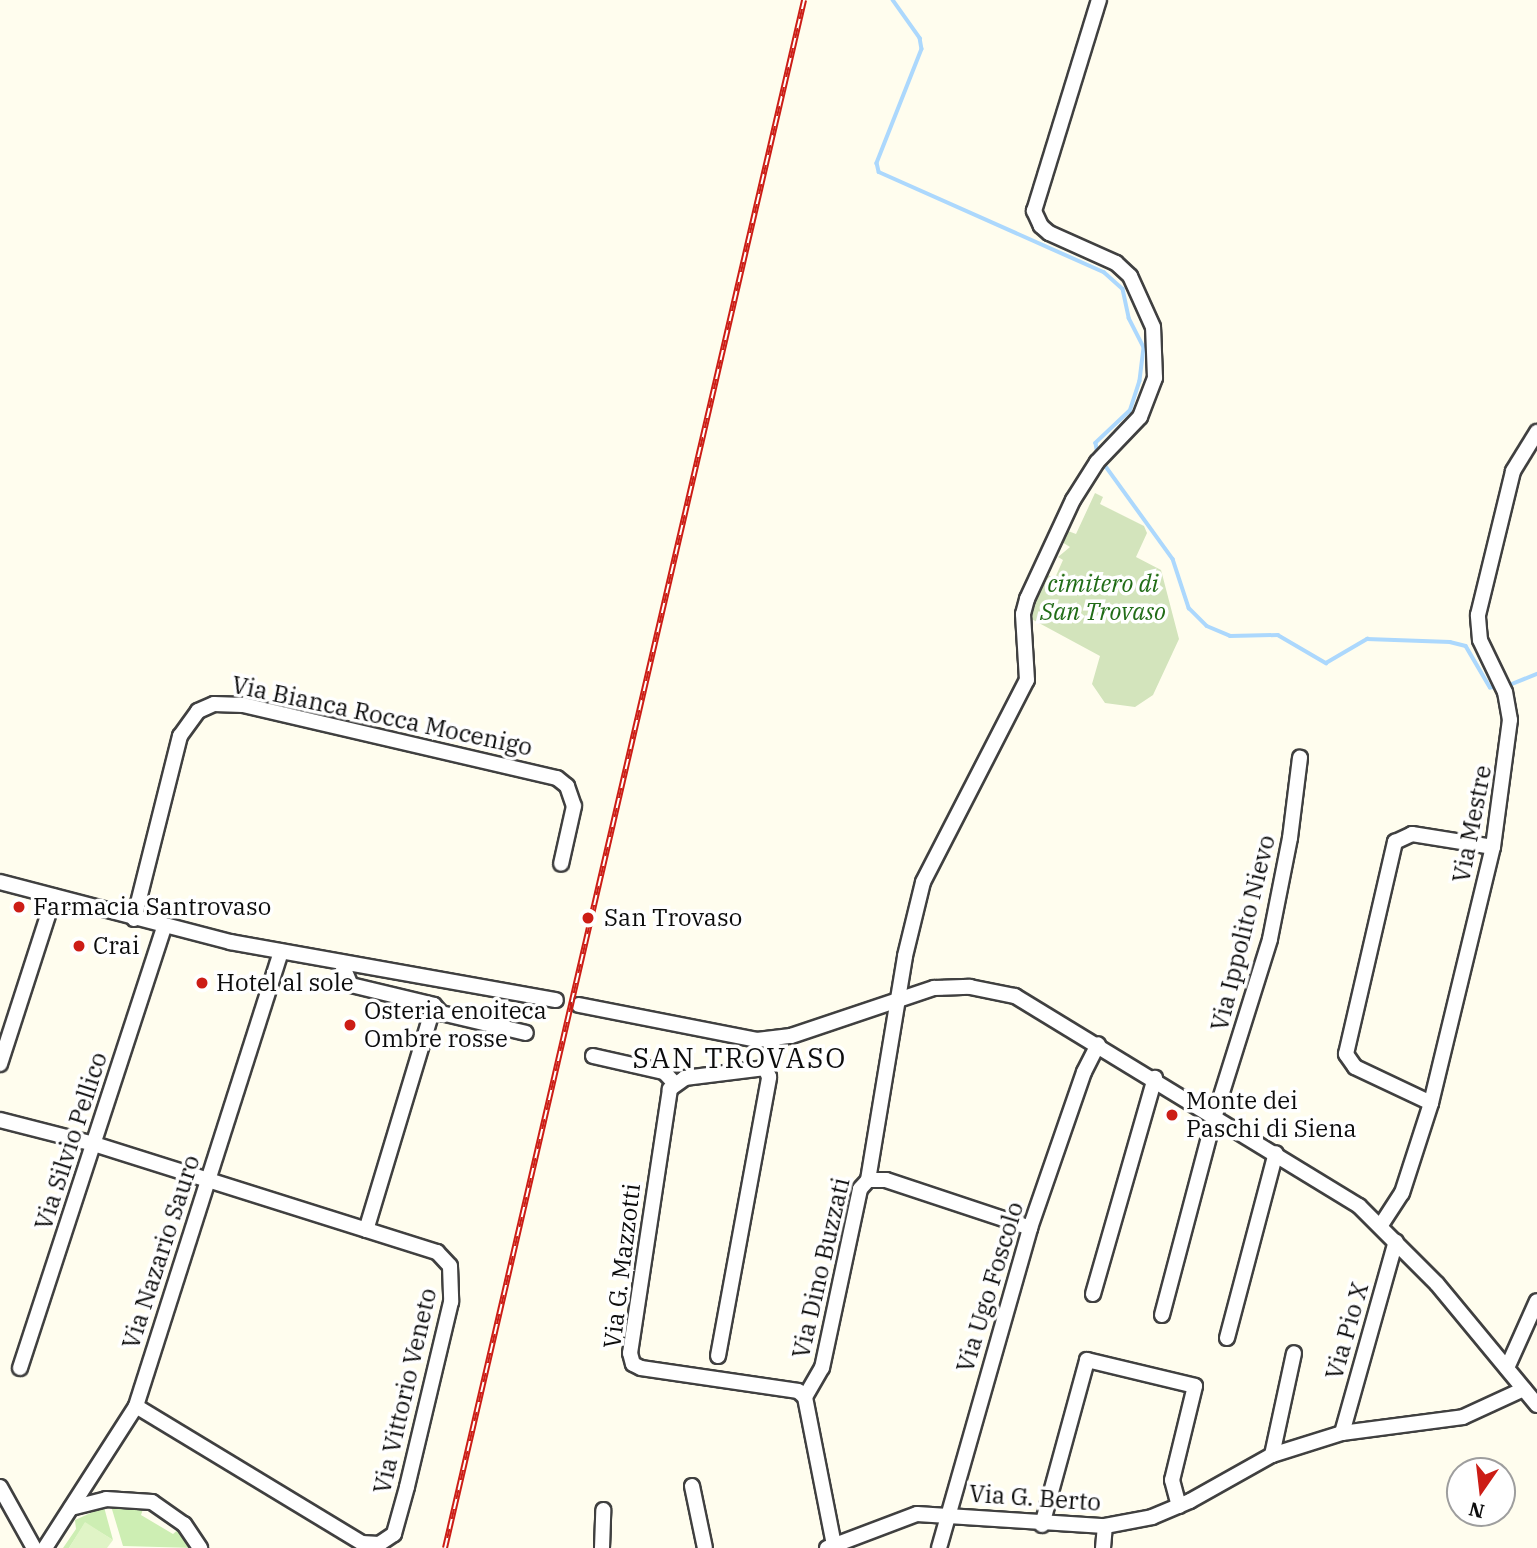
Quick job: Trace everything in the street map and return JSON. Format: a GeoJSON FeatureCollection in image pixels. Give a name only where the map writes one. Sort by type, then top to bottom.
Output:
{"type":"FeatureCollection","features":[{"type":"Feature","properties":{"kind":"street","name":"Via Dino Buzzati"},"geometry":{"type":"LineString","coordinates":[[830,1546],[805,1396],[822,1368],[860,1189],[868,1180],[866,1167],[923,883],[1027,680],[1025,606],[1073,500],[1101,458],[1140,417],[1151,395],[1157,361],[1153,327],[1130,276],[1116,263],[1049,233],[1034,211],[1099,0]]}},
{"type":"Feature","properties":{"kind":"street","name":"Via Mestre"},"geometry":{"type":"LineString","coordinates":[[1381,1225],[1402,1193],[1431,1103],[1493,847],[1510,720],[1505,692],[1480,640],[1478,615],[1513,471],[1532,447],[1537,432]]}},
{"type":"Feature","properties":{"kind":"street","name":"Via Bianca Rocca Mocenigo"},"geometry":{"type":"LineString","coordinates":[[134,919],[180,736],[198,711],[214,704],[243,705],[558,778],[567,786],[574,806],[561,864]]}},
{"type":"Feature","properties":{"kind":"street","name":"Via Ippolito Nievo"},"geometry":{"type":"LineString","coordinates":[[1162,1315],[1215,1115],[1270,939],[1290,838],[1300,758]]}},
{"type":"Feature","properties":{"kind":"street"},"geometry":{"type":"LineString","coordinates":[[1431,1103],[1355,1067],[1346,1054],[1395,842],[1412,834],[1493,847]]}},
{"type":"Feature","properties":{"kind":"street"},"geometry":{"type":"LineString","coordinates":[[0,882],[164,927],[281,952],[556,1000]]}},
{"type":"Feature","properties":{"kind":"street"},"geometry":{"type":"LineString","coordinates":[[0,1064],[54,897]]}},
{"type":"Feature","properties":{"kind":"street","name":"Via Silvio Pellico"},"geometry":{"type":"LineString","coordinates":[[20,1368],[164,927]]}},
{"type":"Feature","properties":{"kind":"street","name":"Via Nazario Sauro"},"geometry":{"type":"LineString","coordinates":[[45,1548],[136,1406],[281,952]]}},
{"type":"Feature","properties":{"kind":"street"},"geometry":{"type":"LineString","coordinates":[[341,962],[351,985],[434,1006],[441,1013],[526,1033]]}},
{"type":"Feature","properties":{"kind":"street"},"geometry":{"type":"LineString","coordinates":[[579,1005],[721,1036],[774,1039],[899,998],[950,986],[1001,991],[1031,1004],[1339,1191],[1381,1225],[1396,1241],[1537,1405]]}},
{"type":"Feature","properties":{"kind":"street"},"geometry":{"type":"LineString","coordinates":[[366,1230],[434,1006]]}},
{"type":"Feature","properties":{"kind":"street"},"geometry":{"type":"LineString","coordinates":[[718,1356],[769,1077],[765,1068],[774,1039]]}},
{"type":"Feature","properties":{"kind":"street","name":"Via Ugo Foscolo"},"geometry":{"type":"LineString","coordinates":[[939,1548],[946,1514],[1030,1228],[1084,1072],[1098,1044]]}},
{"type":"Feature","properties":{"kind":"street"},"geometry":{"type":"LineString","coordinates":[[593,1056],[664,1072],[675,1084],[765,1068]]}},
{"type":"Feature","properties":{"kind":"street"},"geometry":{"type":"LineString","coordinates":[[1093,1294],[1155,1078]]}},
{"type":"Feature","properties":{"kind":"street","name":"Via G. Mazzotti"},"geometry":{"type":"LineString","coordinates":[[675,1084],[667,1096],[630,1353],[633,1364],[798,1391],[805,1396]]}},
{"type":"Feature","properties":{"kind":"street","name":"Via Vittorio Veneto"},"geometry":{"type":"LineString","coordinates":[[0,1119],[94,1144],[437,1252],[450,1266],[453,1284],[405,1497],[397,1528],[388,1540],[362,1543],[136,1406]]}},
{"type":"Feature","properties":{"kind":"street"},"geometry":{"type":"LineString","coordinates":[[1227,1338],[1276,1153]]}},
{"type":"Feature","properties":{"kind":"street"},"geometry":{"type":"LineString","coordinates":[[868,1180],[886,1180],[1030,1228]]}},
{"type":"Feature","properties":{"kind":"street","name":"Via Pio X"},"geometry":{"type":"LineString","coordinates":[[1342,1433],[1396,1241]]}},
{"type":"Feature","properties":{"kind":"street"},"geometry":{"type":"LineString","coordinates":[[1507,1368],[1537,1301]]}},
{"type":"Feature","properties":{"kind":"street"},"geometry":{"type":"LineString","coordinates":[[1272,1455],[1294,1353]]}},
{"type":"Feature","properties":{"kind":"street"},"geometry":{"type":"LineString","coordinates":[[1042,1525],[1087,1360],[1195,1386],[1172,1480],[1179,1506]]}},
{"type":"Feature","properties":{"kind":"street","name":"Via G. Berto"},"geometry":{"type":"LineString","coordinates":[[830,1546],[891,1521],[917,1514],[946,1514],[1042,1525],[1105,1526],[1179,1506],[1272,1455],[1342,1433],[1463,1417],[1524,1389]]}},
{"type":"Feature","properties":{"kind":"street"},"geometry":{"type":"LineString","coordinates":[[692,1486],[705,1548]]}},
{"type":"Feature","properties":{"kind":"street"},"geometry":{"type":"LineString","coordinates":[[0,1487],[34,1548]]}},
{"type":"Feature","properties":{"kind":"street"},"geometry":{"type":"LineString","coordinates":[[71,1508],[106,1499],[152,1502],[184,1524],[200,1548]]}},
{"type":"Feature","properties":{"kind":"street"},"geometry":{"type":"LineString","coordinates":[[602,1548],[603,1510]]}},
{"type":"Feature","properties":{"kind":"street"},"geometry":{"type":"LineString","coordinates":[[1103,1548],[1105,1526]]}},
{"type":"Feature","properties":{"kind":"green space","name":"cimitero di San Trovaso"},"geometry":{"type":"Polygon","coordinates":[[[1095,493],[1103,497],[1100,504],[1144,526],[1147,533],[1136,557],[1161,570],[1179,639],[1153,695],[1135,707],[1105,703],[1092,684],[1100,656],[1026,616],[1048,575],[1055,578],[1063,560],[1058,557],[1070,547],[1062,542],[1068,531],[1076,534],[1095,493]]]}},
{"type":"Feature","properties":{"kind":"green space"},"geometry":{"type":"Polygon","coordinates":[[[111,1506],[144,1506],[141,1515],[173,1534],[180,1528],[195,1548],[123,1546],[111,1506]]]}},
{"type":"Feature","properties":{"kind":"green space"},"geometry":{"type":"Polygon","coordinates":[[[104,1507],[113,1540],[85,1523],[69,1548],[63,1548],[76,1529],[75,1520],[104,1507]]]}},
{"type":"Feature","properties":{"kind":"green space"},"geometry":{"type":"Polygon","coordinates":[[[85,1522],[113,1540],[107,1548],[69,1548],[85,1522]]]}},
{"type":"Feature","properties":{"kind":"waterway"},"geometry":{"type":"LineString","coordinates":[[893,0],[920,38],[922,49],[877,163],[879,172],[1104,272],[1123,289],[1129,318],[1144,348],[1140,381],[1130,411],[1096,443],[1098,455]]}},
{"type":"Feature","properties":{"kind":"waterway"},"geometry":{"type":"LineString","coordinates":[[1102,461],[1173,559],[1189,608],[1207,626],[1230,636],[1278,635],[1326,663],[1367,639],[1450,642],[1466,646],[1490,687],[1499,688]]}},
{"type":"Feature","properties":{"kind":"waterway"},"geometry":{"type":"LineString","coordinates":[[1507,686],[1537,674]]}},
{"type":"Feature","properties":{"kind":"railway"},"geometry":{"type":"LineString","coordinates":[[445,1548],[804,0]]}},
{"type":"Feature","properties":{"kind":"place","name":"Farmacia Santrovaso"},"geometry":{"type":"Point","coordinates":[19,907]}},
{"type":"Feature","properties":{"kind":"place","name":"San Trovaso"},"geometry":{"type":"Point","coordinates":[588,918]}},
{"type":"Feature","properties":{"kind":"place","name":"Crai"},"geometry":{"type":"Point","coordinates":[79,946]}},
{"type":"Feature","properties":{"kind":"place","name":"Hotel al sole"},"geometry":{"type":"Point","coordinates":[202,983]}},
{"type":"Feature","properties":{"kind":"place","name":"Osteria enoiteca Ombre rosse"},"geometry":{"type":"Point","coordinates":[350,1025]}},
{"type":"Feature","properties":{"kind":"place","name":"Monte dei Paschi di Siena"},"geometry":{"type":"Point","coordinates":[1172,1115]}},
{"type":"Feature","properties":{"kind":"district","name":"SAN TROVASO"},"geometry":{"type":"Point","coordinates":[740,1058]}}]}
